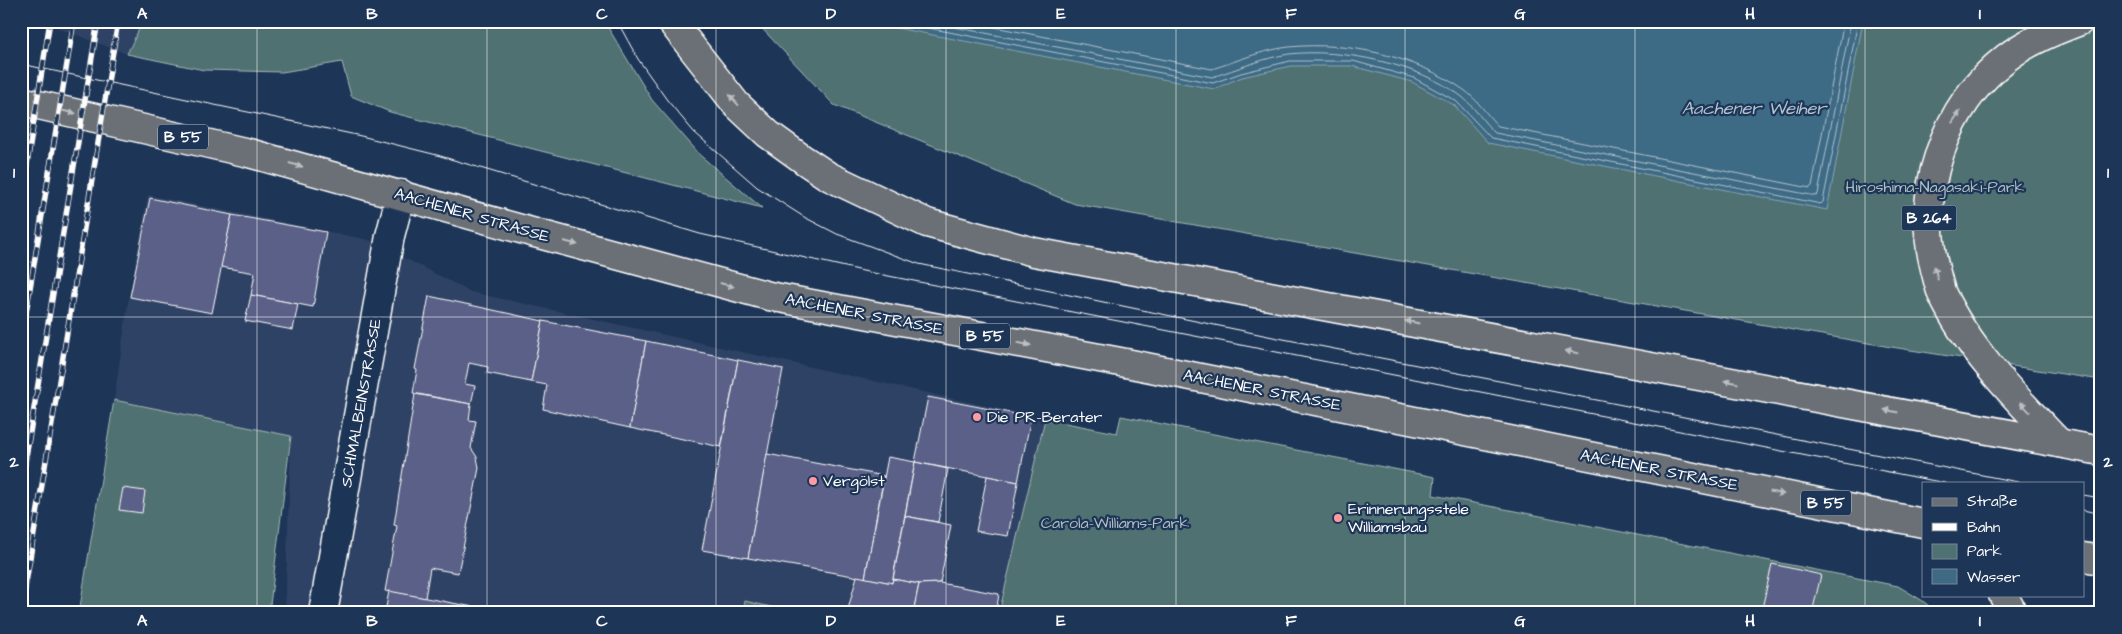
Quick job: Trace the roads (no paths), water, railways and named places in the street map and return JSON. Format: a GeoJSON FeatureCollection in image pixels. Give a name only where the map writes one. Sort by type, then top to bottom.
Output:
{"type":"FeatureCollection","features":[{"type":"Feature","properties":{"kind":"main road"},"geometry":{"type":"LineString","coordinates":[[671,21],[736,104],[768,134],[828,176],[926,223],[1034,252],[2101,451]]}},
{"type":"Feature","properties":{"kind":"main road","name":"B 264"},"geometry":{"type":"LineString","coordinates":[[2059,443],[2012,394],[1961,331],[1941,292],[1930,250],[1928,207],[1935,164],[1951,124],[1975,88],[2006,58],[2043,35],[2080,21]]}},
{"type":"Feature","properties":{"kind":"main road","name":"AACHENER STRASSE"},"geometry":{"type":"LineString","coordinates":[[21,101],[249,153],[769,296],[1131,364],[1922,523]]}},
{"type":"Feature","properties":{"kind":"main road"},"geometry":{"type":"LineString","coordinates":[[2084,557],[2101,560]]}},
{"type":"Feature","properties":{"kind":"main road"},"geometry":{"type":"LineString","coordinates":[[2004,596],[2012,613]]}},
{"type":"Feature","properties":{"kind":"street","name":"SCHMALBEINSTRASSE"},"geometry":{"type":"LineString","coordinates":[[324,613],[390,236],[401,194]]}},
{"type":"Feature","properties":{"kind":"water","name":"Aachener Weiher"},"geometry":{"type":"Polygon","coordinates":[[[887,21],[1863,21],[1827,210],[1488,143],[1454,105],[1412,82],[1352,66],[1291,66],[1242,77],[1214,89],[886,26],[887,21]]]}},
{"type":"Feature","properties":{"kind":"tram line"},"geometry":{"type":"LineString","coordinates":[[617,21],[638,59],[667,100],[694,132],[757,187],[804,217],[837,234],[919,264],[1273,337],[2018,482]]}},
{"type":"Feature","properties":{"kind":"tram line"},"geometry":{"type":"LineString","coordinates":[[21,64],[361,136],[437,155],[700,234],[863,271],[1940,482]]}},
{"type":"Feature","properties":{"kind":"tram line"},"geometry":{"type":"LineString","coordinates":[[2084,495],[2101,498]]}},
{"type":"Feature","properties":{"kind":"tram line"},"geometry":{"type":"LineString","coordinates":[[2084,510],[2101,514]]}},
{"type":"Feature","properties":{"kind":"railway"},"geometry":{"type":"LineString","coordinates":[[21,201],[50,21]]}},
{"type":"Feature","properties":{"kind":"railway"},"geometry":{"type":"LineString","coordinates":[[21,343],[74,21]]}},
{"type":"Feature","properties":{"kind":"railway"},"geometry":{"type":"LineString","coordinates":[[21,487],[98,21]]}},
{"type":"Feature","properties":{"kind":"railway"},"geometry":{"type":"LineString","coordinates":[[21,613],[118,21]]}},
{"type":"Feature","properties":{"kind":"place","name":"Die PR-Berater"},"geometry":{"type":"Point","coordinates":[977,417]}},
{"type":"Feature","properties":{"kind":"place","name":"Vergölst"},"geometry":{"type":"Point","coordinates":[813,481]}},
{"type":"Feature","properties":{"kind":"place","name":"Erinnerungsstele Williamsbau"},"geometry":{"type":"Point","coordinates":[1338,518]}},
{"type":"Feature","properties":{"kind":"park label","name":"Hiroshima-Nagasaki-Park"},"geometry":{"type":"Point","coordinates":[1935,187]}},
{"type":"Feature","properties":{"kind":"park label","name":"Carola-Williams-Park"},"geometry":{"type":"Point","coordinates":[1115,523]}}]}
